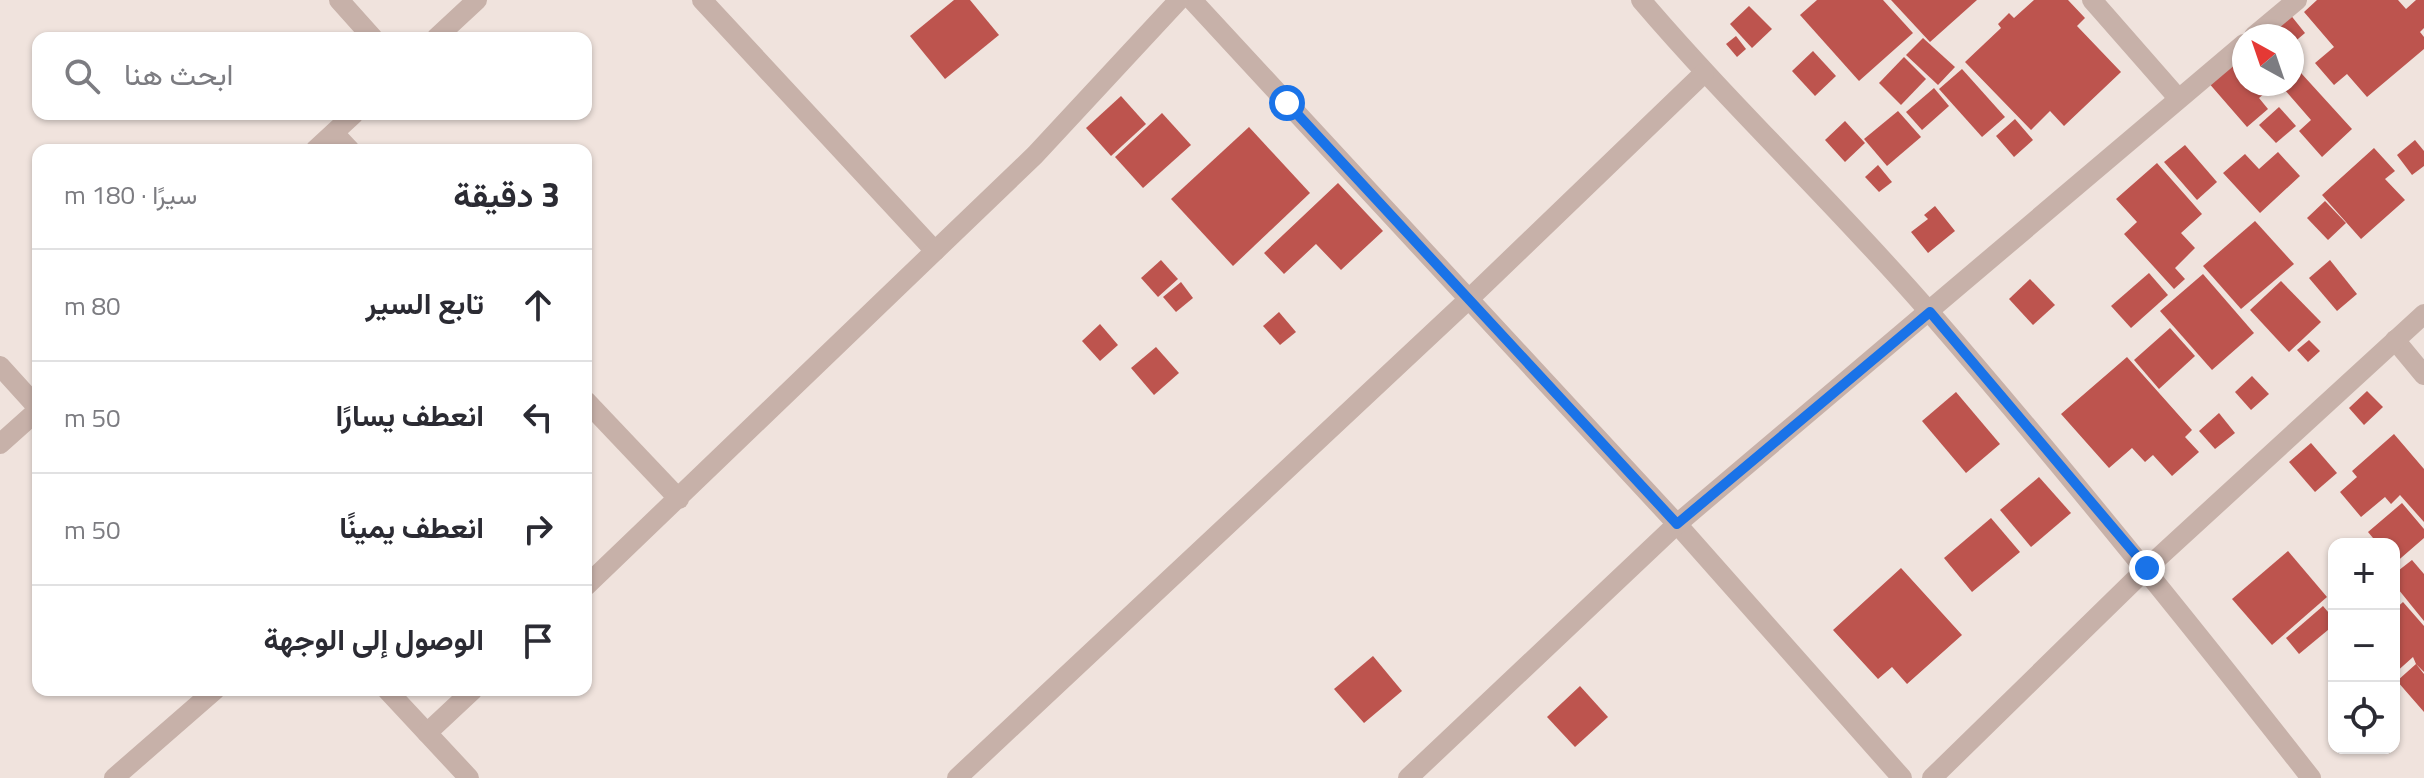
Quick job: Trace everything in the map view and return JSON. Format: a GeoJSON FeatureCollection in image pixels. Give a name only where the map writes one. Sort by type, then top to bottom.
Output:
{"type":"FeatureCollection","features":[{"type":"Feature","properties":{"kind":"street"},"geometry":{"type":"LineString","coordinates":[[339,0],[368,32]]}},
{"type":"Feature","properties":{"kind":"street"},"geometry":{"type":"LineString","coordinates":[[442,32],[477,0]]}},
{"type":"Feature","properties":{"kind":"street"},"geometry":{"type":"LineString","coordinates":[[702,0],[935,251]]}},
{"type":"Feature","properties":{"kind":"street"},"geometry":{"type":"LineString","coordinates":[[592,580],[1035,155],[1179,0]]}},
{"type":"Feature","properties":{"kind":"street"},"geometry":{"type":"LineString","coordinates":[[1192,0],[1677,524],[1902,778]]}},
{"type":"Feature","properties":{"kind":"street"},"geometry":{"type":"LineString","coordinates":[[1641,0],[1704,73],[1930,312],[2147,568],[2311,778]]}},
{"type":"Feature","properties":{"kind":"street"},"geometry":{"type":"LineString","coordinates":[[2092,0],[2178,98]]}},
{"type":"Feature","properties":{"kind":"street"},"geometry":{"type":"LineString","coordinates":[[2268,24],[2297,0]]}},
{"type":"Feature","properties":{"kind":"street"},"geometry":{"type":"LineString","coordinates":[[1408,778],[1677,524],[2232,54]]}},
{"type":"Feature","properties":{"kind":"street"},"geometry":{"type":"LineString","coordinates":[[957,778],[1470,298],[1704,73]]}},
{"type":"Feature","properties":{"kind":"street"},"geometry":{"type":"LineString","coordinates":[[322,144],[348,120]]}},
{"type":"Feature","properties":{"kind":"street"},"geometry":{"type":"LineString","coordinates":[[334,133],[344,144]]}},
{"type":"Feature","properties":{"kind":"street"},"geometry":{"type":"LineString","coordinates":[[1932,778],[2147,568],[2424,314]]}},
{"type":"Feature","properties":{"kind":"street"},"geometry":{"type":"LineString","coordinates":[[2395,340],[2424,375]]}},
{"type":"Feature","properties":{"kind":"street"},"geometry":{"type":"LineString","coordinates":[[0,366],[32,402]]}},
{"type":"Feature","properties":{"kind":"street"},"geometry":{"type":"LineString","coordinates":[[592,407],[679,499]]}},
{"type":"Feature","properties":{"kind":"street"},"geometry":{"type":"LineString","coordinates":[[0,444],[32,415]]}},
{"type":"Feature","properties":{"kind":"street"},"geometry":{"type":"LineString","coordinates":[[114,778],[208,696]]}},
{"type":"Feature","properties":{"kind":"street"},"geometry":{"type":"LineString","coordinates":[[393,696],[469,778]]}},
{"type":"Feature","properties":{"kind":"street"},"geometry":{"type":"LineString","coordinates":[[427,733],[467,696]]}},
{"type":"Feature","properties":{"kind":"building"},"geometry":{"type":"Polygon","coordinates":[[[954,0],[970,0],[999,35],[945,79],[910,36],[954,0]]]}},
{"type":"Feature","properties":{"kind":"building"},"geometry":{"type":"Polygon","coordinates":[[[1817,0],[1883,0],[1913,33],[1859,81],[1800,15],[1817,0]]]}},
{"type":"Feature","properties":{"kind":"building"},"geometry":{"type":"Polygon","coordinates":[[[1891,0],[1977,0],[1930,42],[1891,0]]]}},
{"type":"Feature","properties":{"kind":"building"},"geometry":{"type":"Polygon","coordinates":[[[2034,0],[2068,0],[2085,18],[2077,26],[2121,72],[2064,126],[2050,111],[2031,130],[1965,62],[2001,28],[1998,24],[2009,13],[2014,18],[2034,0]]]}},
{"type":"Feature","properties":{"kind":"building"},"geometry":{"type":"Polygon","coordinates":[[[2317,0],[2398,0],[2406,9],[2416,0],[2424,0],[2424,28],[2420,32],[2424,37],[2424,49],[2367,97],[2347,74],[2334,85],[2315,63],[2334,47],[2304,12],[2317,0]]]}},
{"type":"Feature","properties":{"kind":"building"},"geometry":{"type":"Polygon","coordinates":[[[1749,6],[1772,29],[1752,48],[1730,24],[1749,6]]]}},
{"type":"Feature","properties":{"kind":"building"},"geometry":{"type":"Polygon","coordinates":[[[2289,13],[2298,24],[2276,24],[2289,13]]]}},
{"type":"Feature","properties":{"kind":"building"},"geometry":{"type":"Polygon","coordinates":[[[1736,36],[1746,49],[1737,57],[1726,44],[1736,36]]]}},
{"type":"Feature","properties":{"kind":"building"},"geometry":{"type":"Polygon","coordinates":[[[1923,38],[1955,67],[1938,85],[1906,55],[1923,38]]]}},
{"type":"Feature","properties":{"kind":"building"},"geometry":{"type":"Polygon","coordinates":[[[1813,51],[1836,76],[1815,96],[1792,71],[1813,51]]]}},
{"type":"Feature","properties":{"kind":"building"},"geometry":{"type":"Polygon","coordinates":[[[1904,57],[1926,79],[1901,105],[1879,83],[1904,57]]]}},
{"type":"Feature","properties":{"kind":"building"},"geometry":{"type":"Polygon","coordinates":[[[2232,60],[2232,96],[2261,96],[2259,98],[2268,109],[2247,127],[2207,81],[2232,60]]]}},
{"type":"Feature","properties":{"kind":"building"},"geometry":{"type":"Polygon","coordinates":[[[1962,69],[2005,117],[1982,137],[1939,89],[1962,69]]]}},
{"type":"Feature","properties":{"kind":"building"},"geometry":{"type":"Polygon","coordinates":[[[2304,76],[2352,129],[2322,157],[2299,131],[2311,120],[2290,96],[2304,96],[2304,76]]]}},
{"type":"Feature","properties":{"kind":"building"},"geometry":{"type":"Polygon","coordinates":[[[1934,88],[1949,106],[1922,130],[1906,112],[1934,88]]]}},
{"type":"Feature","properties":{"kind":"building"},"geometry":{"type":"Polygon","coordinates":[[[1121,96],[1146,124],[1111,156],[1086,128],[1121,96]]]}},
{"type":"Feature","properties":{"kind":"building"},"geometry":{"type":"Polygon","coordinates":[[[2279,107],[2296,126],[2276,143],[2259,125],[2279,107]]]}},
{"type":"Feature","properties":{"kind":"building"},"geometry":{"type":"Polygon","coordinates":[[[1898,111],[1921,137],[1887,166],[1864,139],[1898,111]]]}},
{"type":"Feature","properties":{"kind":"building"},"geometry":{"type":"Polygon","coordinates":[[[1162,113],[1191,145],[1143,188],[1115,157],[1162,113]]]}},
{"type":"Feature","properties":{"kind":"building"},"geometry":{"type":"Polygon","coordinates":[[[2015,119],[2033,140],[2014,157],[1996,136],[2015,119]]]}},
{"type":"Feature","properties":{"kind":"building"},"geometry":{"type":"Polygon","coordinates":[[[1845,121],[1865,143],[1845,162],[1825,140],[1845,121]]]}},
{"type":"Feature","properties":{"kind":"building"},"geometry":{"type":"Polygon","coordinates":[[[1249,127],[1310,193],[1233,266],[1171,199],[1249,127]]]}},
{"type":"Feature","properties":{"kind":"building"},"geometry":{"type":"Polygon","coordinates":[[[2415,140],[2424,151],[2424,166],[2412,175],[2397,155],[2415,140]]]}},
{"type":"Feature","properties":{"kind":"building"},"geometry":{"type":"Polygon","coordinates":[[[2185,145],[2217,182],[2197,200],[2164,162],[2185,145]]]}},
{"type":"Feature","properties":{"kind":"building"},"geometry":{"type":"Polygon","coordinates":[[[2374,148],[2395,171],[2385,179],[2405,200],[2361,239],[2322,195],[2374,148]]]}},
{"type":"Feature","properties":{"kind":"building"},"geometry":{"type":"Polygon","coordinates":[[[2278,152],[2300,176],[2260,213],[2223,173],[2245,154],[2259,169],[2278,152]]]}},
{"type":"Feature","properties":{"kind":"building"},"geometry":{"type":"Polygon","coordinates":[[[2157,163],[2202,214],[2181,233],[2195,248],[2175,268],[2185,279],[2174,289],[2124,234],[2137,222],[2116,199],[2157,163]]]}},
{"type":"Feature","properties":{"kind":"building"},"geometry":{"type":"Polygon","coordinates":[[[1878,165],[1892,182],[1879,192],[1865,177],[1878,165]]]}},
{"type":"Feature","properties":{"kind":"building"},"geometry":{"type":"Polygon","coordinates":[[[1338,183],[1383,231],[1341,270],[1316,244],[1284,274],[1264,253],[1338,183]]]}},
{"type":"Feature","properties":{"kind":"building"},"geometry":{"type":"Polygon","coordinates":[[[2325,201],[2346,223],[2328,240],[2307,218],[2325,201]]]}},
{"type":"Feature","properties":{"kind":"building"},"geometry":{"type":"Polygon","coordinates":[[[1935,206],[1955,231],[1928,253],[1911,232],[1928,219],[1924,215],[1935,206]]]}},
{"type":"Feature","properties":{"kind":"building"},"geometry":{"type":"Polygon","coordinates":[[[2255,221],[2294,264],[2241,309],[2203,266],[2255,221]]]}},
{"type":"Feature","properties":{"kind":"building"},"geometry":{"type":"Polygon","coordinates":[[[1161,260],[1178,279],[1158,297],[1141,278],[1161,260]]]}},
{"type":"Feature","properties":{"kind":"building"},"geometry":{"type":"Polygon","coordinates":[[[2330,260],[2357,294],[2337,311],[2309,278],[2330,260]]]}},
{"type":"Feature","properties":{"kind":"building"},"geometry":{"type":"Polygon","coordinates":[[[2149,273],[2168,295],[2131,328],[2111,306],[2149,273]]]}},
{"type":"Feature","properties":{"kind":"building"},"geometry":{"type":"Polygon","coordinates":[[[2203,274],[2254,333],[2212,370],[2160,311],[2203,274]]]}},
{"type":"Feature","properties":{"kind":"building"},"geometry":{"type":"Polygon","coordinates":[[[2030,279],[2055,305],[2033,325],[2009,299],[2030,279]]]}},
{"type":"Feature","properties":{"kind":"building"},"geometry":{"type":"Polygon","coordinates":[[[2281,281],[2321,322],[2289,352],[2250,310],[2281,281]]]}},
{"type":"Feature","properties":{"kind":"building"},"geometry":{"type":"Polygon","coordinates":[[[1181,282],[1193,298],[1176,312],[1163,297],[1181,282]]]}},
{"type":"Feature","properties":{"kind":"building"},"geometry":{"type":"Polygon","coordinates":[[[1279,312],[1296,332],[1280,345],[1263,326],[1279,312]]]}},
{"type":"Feature","properties":{"kind":"building"},"geometry":{"type":"Polygon","coordinates":[[[1100,324],[1118,345],[1100,361],[1082,341],[1100,324]]]}},
{"type":"Feature","properties":{"kind":"building"},"geometry":{"type":"Polygon","coordinates":[[[2170,328],[2195,356],[2159,389],[2134,360],[2170,328]]]}},
{"type":"Feature","properties":{"kind":"building"},"geometry":{"type":"Polygon","coordinates":[[[2309,340],[2320,351],[2308,362],[2297,350],[2309,340]]]}},
{"type":"Feature","properties":{"kind":"building"},"geometry":{"type":"Polygon","coordinates":[[[1156,347],[1179,373],[1154,395],[1131,368],[1156,347]]]}},
{"type":"Feature","properties":{"kind":"building"},"geometry":{"type":"Polygon","coordinates":[[[2127,357],[2192,430],[2185,437],[2199,452],[2172,476],[2153,455],[2145,462],[2132,448],[2109,468],[2061,414],[2127,357]]]}},
{"type":"Feature","properties":{"kind":"building"},"geometry":{"type":"Polygon","coordinates":[[[2252,376],[2269,394],[2251,410],[2235,392],[2252,376]]]}},
{"type":"Feature","properties":{"kind":"building"},"geometry":{"type":"Polygon","coordinates":[[[2367,391],[2383,407],[2364,425],[2349,408],[2367,391]]]}},
{"type":"Feature","properties":{"kind":"building"},"geometry":{"type":"Polygon","coordinates":[[[1956,392],[2000,444],[1966,473],[1922,421],[1956,392]]]}},
{"type":"Feature","properties":{"kind":"building"},"geometry":{"type":"Polygon","coordinates":[[[2219,413],[2235,433],[2215,449],[2199,431],[2219,413]]]}},
{"type":"Feature","properties":{"kind":"building"},"geometry":{"type":"Polygon","coordinates":[[[2394,434],[2424,469],[2424,522],[2400,495],[2391,504],[2385,497],[2361,517],[2340,492],[2357,477],[2352,471],[2394,434]]]}},
{"type":"Feature","properties":{"kind":"building"},"geometry":{"type":"Polygon","coordinates":[[[2311,443],[2337,473],[2315,492],[2289,462],[2311,443]]]}},
{"type":"Feature","properties":{"kind":"building"},"geometry":{"type":"Polygon","coordinates":[[[2039,477],[2071,513],[2031,547],[2000,510],[2039,477]]]}},
{"type":"Feature","properties":{"kind":"building"},"geometry":{"type":"Polygon","coordinates":[[[2402,503],[2424,529],[2424,538],[2400,559],[2400,538],[2373,538],[2368,532],[2402,503]]]}},
{"type":"Feature","properties":{"kind":"building"},"geometry":{"type":"Polygon","coordinates":[[[1991,518],[2020,552],[1972,592],[1944,558],[1991,518]]]}},
{"type":"Feature","properties":{"kind":"building"},"geometry":{"type":"Polygon","coordinates":[[[2288,551],[2327,597],[2272,645],[2232,599],[2288,551]]]}},
{"type":"Feature","properties":{"kind":"building"},"geometry":{"type":"Polygon","coordinates":[[[2412,560],[2424,574],[2424,621],[2400,591],[2400,569],[2412,560]]]}},
{"type":"Feature","properties":{"kind":"building"},"geometry":{"type":"Polygon","coordinates":[[[1901,568],[1962,635],[1907,684],[1892,667],[1878,679],[1833,630],[1901,568]]]}},
{"type":"Feature","properties":{"kind":"building"},"geometry":{"type":"Polygon","coordinates":[[[2403,602],[2424,626],[2424,672],[2413,657],[2400,669],[2400,605],[2403,602]]]}},
{"type":"Feature","properties":{"kind":"building"},"geometry":{"type":"Polygon","coordinates":[[[2323,606],[2328,612],[2328,630],[2299,654],[2286,638],[2323,606]]]}},
{"type":"Feature","properties":{"kind":"building"},"geometry":{"type":"Polygon","coordinates":[[[1373,656],[1402,691],[1364,723],[1334,689],[1373,656]]]}},
{"type":"Feature","properties":{"kind":"building"},"geometry":{"type":"Polygon","coordinates":[[[2416,664],[2424,674],[2424,712],[2400,684],[2400,678],[2416,664]]]}},
{"type":"Feature","properties":{"kind":"building"},"geometry":{"type":"Polygon","coordinates":[[[1580,686],[1608,717],[1575,747],[1547,717],[1580,686]]]}},
{"type":"Feature","properties":{"kind":"route"},"geometry":{"type":"LineString","coordinates":[[1287,103],[1677,524],[1930,312],[2147,568]]}}]}
